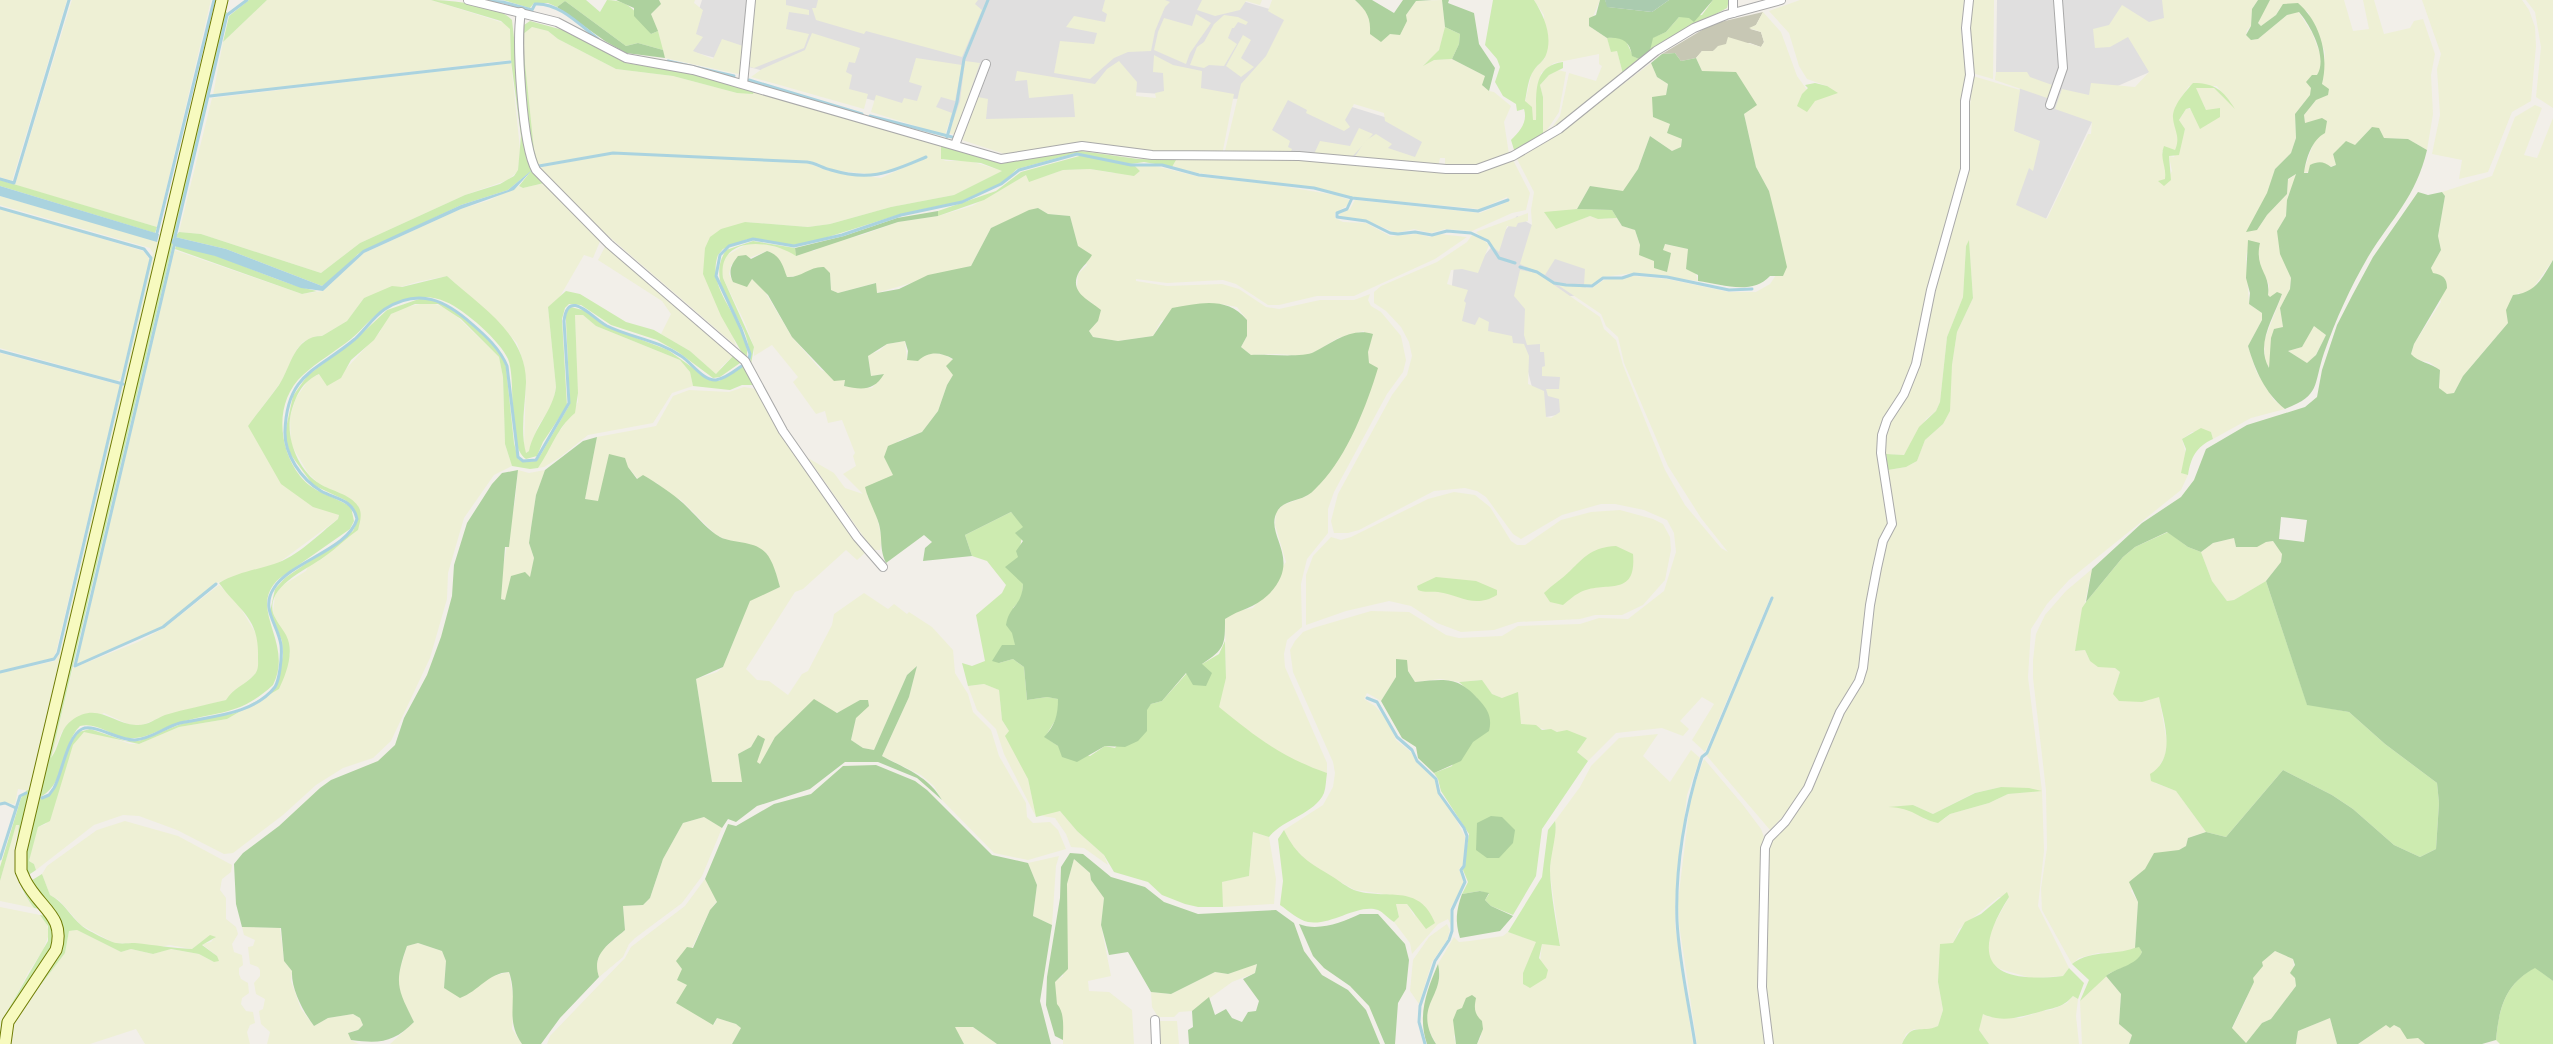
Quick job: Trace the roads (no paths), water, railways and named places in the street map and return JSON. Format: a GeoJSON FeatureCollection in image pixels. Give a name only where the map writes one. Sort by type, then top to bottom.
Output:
{"type":"FeatureCollection","features":[{"type":"Feature","properties":{"kind":"street"},"geometry":{"type":"LineString","coordinates":[[5,1044],[8,1022],[56,950],[60,937],[60,926],[25,880],[21,871],[21,851],[222,0]]}},
{"type":"Feature","properties":{"kind":"street"},"geometry":{"type":"LineString","coordinates":[[468,0],[521,12],[579,31],[610,52],[626,58],[693,70],[1001,159],[1082,146],[1152,155],[1299,156],[1446,169],[1477,169],[1493,165],[1534,145],[1559,129],[1656,51],[1694,28],[1781,0]]}},
{"type":"Feature","properties":{"kind":"street"},"geometry":{"type":"LineString","coordinates":[[743,84],[751,0]]}},
{"type":"Feature","properties":{"kind":"street"},"geometry":{"type":"LineString","coordinates":[[1733,0],[1733,13]]}},
{"type":"Feature","properties":{"kind":"street"},"geometry":{"type":"LineString","coordinates":[[1769,1044],[1762,987],[1765,848],[1769,838],[1785,822],[1808,788],[1840,712],[1859,681],[1863,668],[1877,568],[1883,541],[1892,524],[1881,453],[1882,435],[1916,364],[1931,290],[1965,169],[1965,101],[1970,75],[1966,28],[1969,0]]}},
{"type":"Feature","properties":{"kind":"street"},"geometry":{"type":"LineString","coordinates":[[2050,105],[2063,68],[2058,0]]}},
{"type":"Feature","properties":{"kind":"street"},"geometry":{"type":"LineString","coordinates":[[521,12],[518,33],[523,99],[531,160],[536,170],[609,244],[746,362],[783,431],[857,537],[883,567]]}},
{"type":"Feature","properties":{"kind":"street"},"geometry":{"type":"LineString","coordinates":[[955,145],[986,64]]}},
{"type":"Feature","properties":{"kind":"street"},"geometry":{"type":"LineString","coordinates":[[1155,1020],[1156,1044]]}},
{"type":"Feature","properties":{"kind":"water"},"geometry":{"type":"Polygon","coordinates":[[[532,170],[514,190],[461,209],[364,253],[323,291],[301,288],[215,256],[174,246],[170,241],[175,237],[226,249],[322,286],[363,250],[461,205],[508,190],[532,170]]]}},
{"type":"Feature","properties":{"kind":"water"},"geometry":{"type":"Polygon","coordinates":[[[0,186],[159,234],[157,242],[0,196],[0,186]]]}},
{"type":"Feature","properties":{"kind":"waterway"},"geometry":{"type":"LineString","coordinates":[[0,179],[14,183],[69,0]]}},
{"type":"Feature","properties":{"kind":"waterway"},"geometry":{"type":"LineString","coordinates":[[157,233],[214,0]]}},
{"type":"Feature","properties":{"kind":"waterway"},"geometry":{"type":"LineString","coordinates":[[175,237],[227,15],[247,0]]}},
{"type":"Feature","properties":{"kind":"waterway"},"geometry":{"type":"LineString","coordinates":[[947,137],[964,59],[988,0]]}},
{"type":"Feature","properties":{"kind":"waterway"},"geometry":{"type":"LineString","coordinates":[[485,1],[503,2],[532,10],[535,4],[544,4],[568,16],[598,39]]}},
{"type":"Feature","properties":{"kind":"waterway"},"geometry":{"type":"LineString","coordinates":[[668,61],[734,76]]}},
{"type":"Feature","properties":{"kind":"waterway"},"geometry":{"type":"LineString","coordinates":[[210,96],[510,62]]}},
{"type":"Feature","properties":{"kind":"waterway"},"geometry":{"type":"LineString","coordinates":[[749,80],[862,114]]}},
{"type":"Feature","properties":{"kind":"waterway"},"geometry":{"type":"LineString","coordinates":[[870,116],[952,137]]}},
{"type":"Feature","properties":{"kind":"waterway"},"geometry":{"type":"LineString","coordinates":[[539,166],[613,153],[807,162],[845,174],[870,175],[891,171],[926,157]]}},
{"type":"Feature","properties":{"kind":"waterway"},"geometry":{"type":"LineString","coordinates":[[749,359],[741,329],[716,276],[720,255],[729,246],[753,239],[794,246],[842,235],[901,215],[962,202],[1001,184],[1019,170],[1077,154],[1131,165],[1162,165],[1199,175],[1314,188],[1352,198],[1478,211],[1508,200]]}},
{"type":"Feature","properties":{"kind":"waterway"},"geometry":{"type":"LineString","coordinates":[[1352,198],[1347,209],[1337,213],[1337,217],[1366,221],[1398,234],[1471,233],[1488,241],[1499,258],[1515,263]]}},
{"type":"Feature","properties":{"kind":"waterway"},"geometry":{"type":"LineString","coordinates":[[0,208],[144,249],[151,258],[58,653],[54,659],[0,672]]}},
{"type":"Feature","properties":{"kind":"waterway"},"geometry":{"type":"LineString","coordinates":[[174,246],[75,666],[163,627],[216,584]]}},
{"type":"Feature","properties":{"kind":"waterway"},"geometry":{"type":"LineString","coordinates":[[1520,267],[1537,272],[1554,283],[1566,285],[1592,286],[1603,278],[1622,278],[1634,274],[1667,277],[1729,290],[1752,289]]}},
{"type":"Feature","properties":{"kind":"waterway"},"geometry":{"type":"LineString","coordinates":[[42,798],[54,788],[72,739],[82,729],[93,728],[129,740],[141,739],[180,723],[243,709],[275,687],[280,672],[281,648],[269,610],[270,596],[293,570],[343,539],[357,519],[348,503],[314,486],[295,465],[285,440],[291,397],[306,375],[355,339],[385,309],[410,299],[442,303],[492,343],[507,366],[518,457],[523,461],[536,460],[569,403],[564,321],[570,306],[581,308],[607,326],[672,351],[711,380],[723,378],[743,365]]}},
{"type":"Feature","properties":{"kind":"waterway"},"geometry":{"type":"LineString","coordinates":[[0,351],[123,384]]}},
{"type":"Feature","properties":{"kind":"waterway"},"geometry":{"type":"LineString","coordinates":[[1695,1044],[1677,921],[1682,838],[1702,757],[1707,753],[1772,598]]}},
{"type":"Feature","properties":{"kind":"waterway"},"geometry":{"type":"LineString","coordinates":[[1367,698],[1377,702],[1397,737],[1436,779],[1439,793],[1467,836],[1461,870],[1465,882],[1452,910],[1452,931],[1435,961],[1420,1006],[1419,1022],[1425,1044]]}},
{"type":"Feature","properties":{"kind":"waterway"},"geometry":{"type":"LineString","coordinates":[[0,859],[20,796],[26,793]]}},
{"type":"Feature","properties":{"kind":"waterway"},"geometry":{"type":"LineString","coordinates":[[0,804],[16,808]]}}]}
